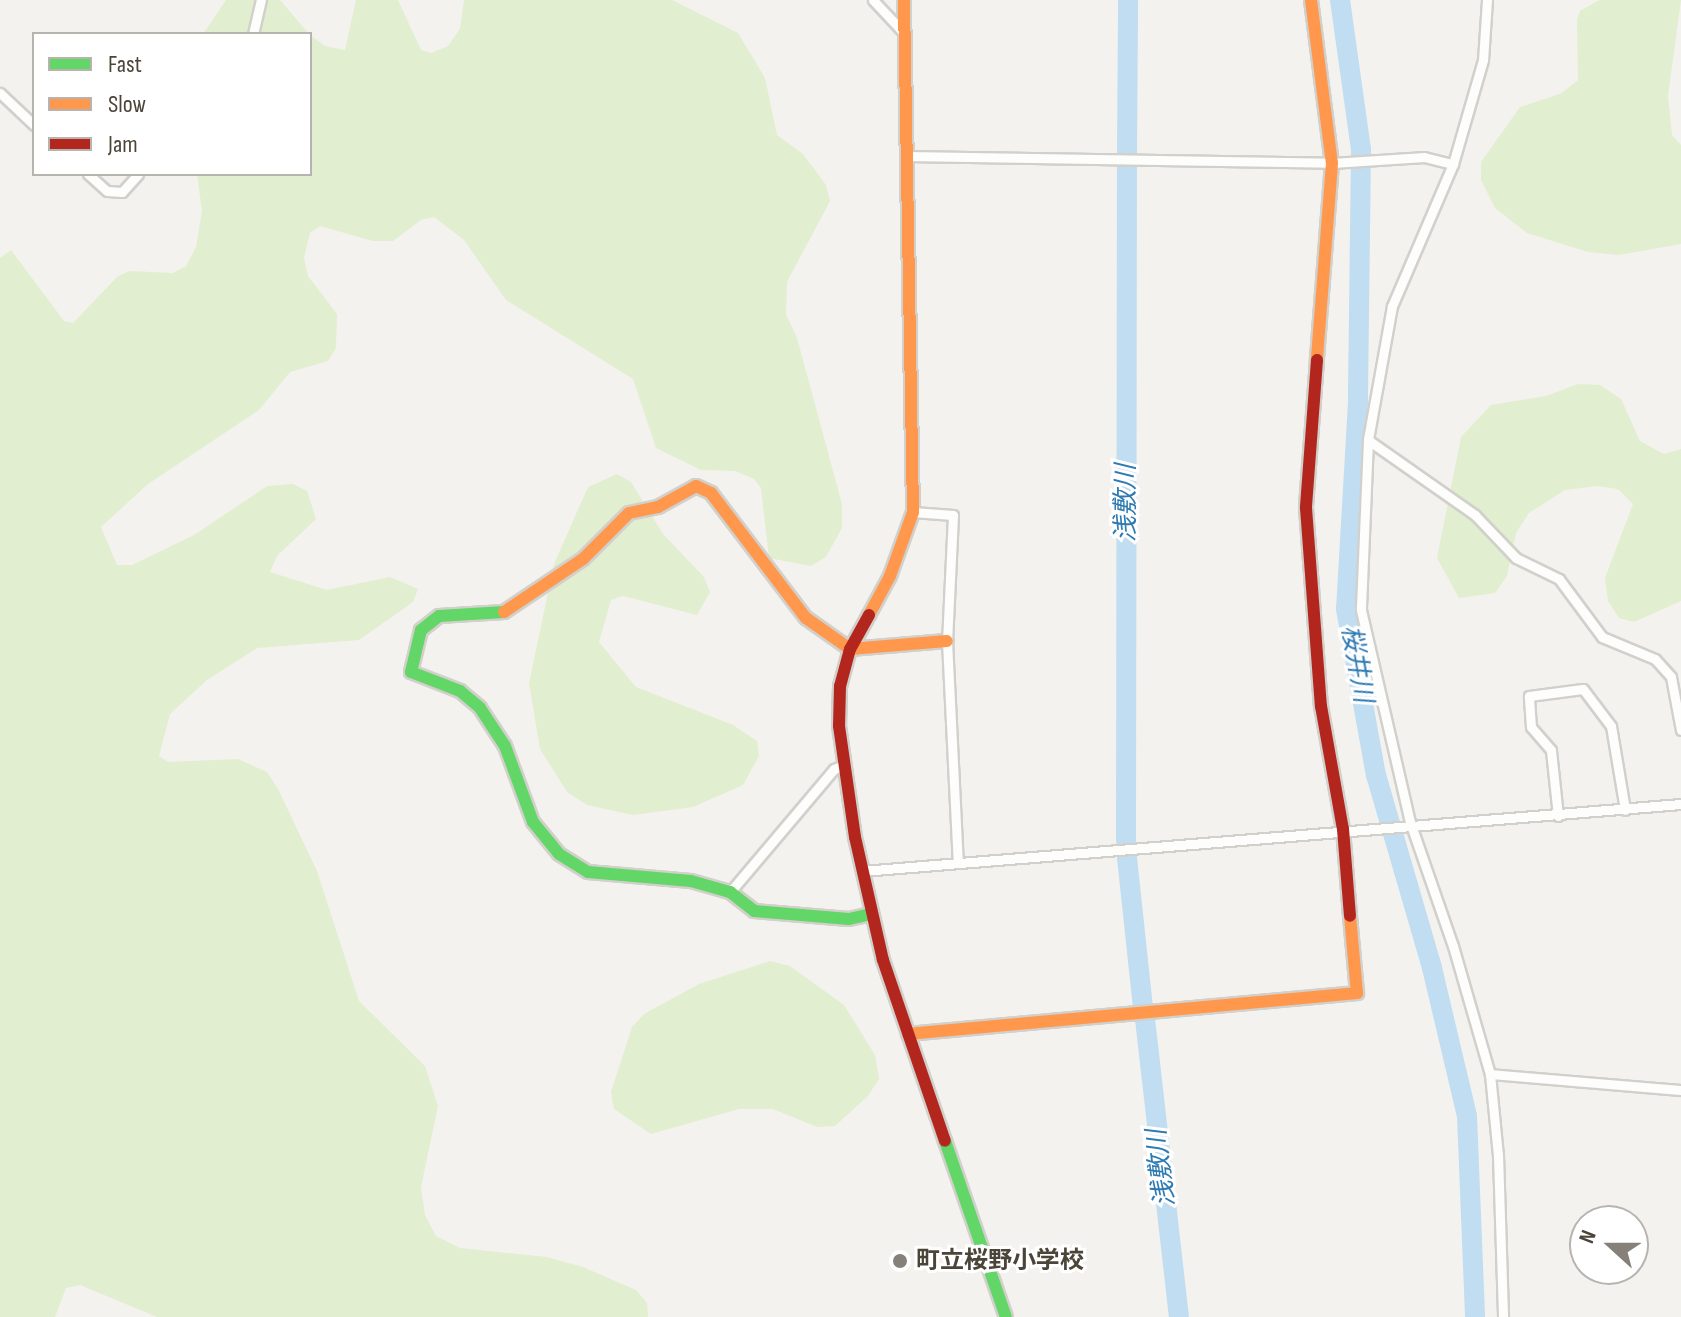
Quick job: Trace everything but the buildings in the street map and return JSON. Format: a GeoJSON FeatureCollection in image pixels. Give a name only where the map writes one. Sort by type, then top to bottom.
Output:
{"type":"FeatureCollection","features":[{"type":"Feature","properties":{"kind":"street"},"geometry":{"type":"LineString","coordinates":[[253,32],[261,0]]}},
{"type":"Feature","properties":{"kind":"street"},"geometry":{"type":"LineString","coordinates":[[873,0],[904,33]]}},
{"type":"Feature","properties":{"kind":"street"},"geometry":{"type":"LineString","coordinates":[[904,0],[913,512],[890,576],[850,649],[840,686],[844,765],[870,914],[1006,1317]]}},
{"type":"Feature","properties":{"kind":"street"},"geometry":{"type":"LineString","coordinates":[[908,1034],[1357,993],[1343,829],[1321,706],[1306,508],[1337,162],[1311,0]]}},
{"type":"Feature","properties":{"kind":"street"},"geometry":{"type":"LineString","coordinates":[[1487,0],[1483,60],[1453,164],[1392,306],[1368,440],[1361,610],[1410,822],[1453,946],[1490,1074],[1498,1155],[1503,1317]]}},
{"type":"Feature","properties":{"kind":"street"},"geometry":{"type":"LineString","coordinates":[[0,93],[32,123]]}},
{"type":"Feature","properties":{"kind":"street"},"geometry":{"type":"LineString","coordinates":[[906,156],[1337,162],[1424,157],[1453,164]]}},
{"type":"Feature","properties":{"kind":"street"},"geometry":{"type":"LineString","coordinates":[[90,176],[107,191],[122,192],[136,176]]}},
{"type":"Feature","properties":{"kind":"street"},"geometry":{"type":"LineString","coordinates":[[1368,440],[1475,515],[1516,558],[1559,579],[1602,637],[1655,659],[1671,677],[1681,730]]}},
{"type":"Feature","properties":{"kind":"street"},"geometry":{"type":"LineString","coordinates":[[870,914],[849,919],[761,912],[730,892],[691,881],[588,872],[559,854],[533,822],[505,746],[480,708],[460,691],[411,672],[421,630],[439,616],[501,615],[550,577],[575,565],[629,513],[658,507],[696,486],[711,493],[806,618],[850,649],[947,641]]}},
{"type":"Feature","properties":{"kind":"street"},"geometry":{"type":"LineString","coordinates":[[913,512],[953,515],[947,641],[958,863]]}},
{"type":"Feature","properties":{"kind":"street"},"geometry":{"type":"LineString","coordinates":[[1558,816],[1551,750],[1531,727],[1529,696],[1583,689],[1611,726],[1625,810]]}},
{"type":"Feature","properties":{"kind":"street"},"geometry":{"type":"LineString","coordinates":[[730,892],[834,769],[844,765]]}},
{"type":"Feature","properties":{"kind":"street"},"geometry":{"type":"LineString","coordinates":[[862,871],[1410,822],[1558,816],[1681,804]]}},
{"type":"Feature","properties":{"kind":"street"},"geometry":{"type":"LineString","coordinates":[[1490,1074],[1681,1090]]}},
{"type":"Feature","properties":{"kind":"green space"},"geometry":{"type":"Polygon","coordinates":[[[226,0],[280,0],[307,32],[204,32],[226,0]]]}},
{"type":"Feature","properties":{"kind":"green space"},"geometry":{"type":"Polygon","coordinates":[[[356,0],[398,0],[421,50],[431,53],[448,46],[460,29],[464,0],[672,0],[738,33],[765,78],[777,135],[803,154],[826,185],[830,201],[787,282],[786,314],[797,338],[842,504],[842,528],[826,557],[811,566],[769,558],[761,488],[754,479],[735,471],[701,470],[656,448],[633,379],[506,300],[464,240],[434,217],[421,220],[393,241],[373,241],[320,226],[310,233],[304,258],[308,276],[337,314],[336,348],[328,361],[290,372],[259,410],[148,484],[101,527],[117,565],[132,565],[194,535],[267,486],[293,484],[307,491],[316,519],[277,556],[270,572],[327,590],[390,577],[418,589],[413,602],[359,640],[257,648],[207,680],[170,714],[159,756],[168,762],[238,759],[267,772],[278,789],[317,871],[359,1001],[425,1066],[438,1106],[421,1187],[425,1215],[436,1236],[460,1248],[547,1257],[583,1267],[636,1290],[647,1303],[648,1317],[157,1317],[80,1285],[66,1288],[55,1317],[0,1317],[0,258],[11,250],[64,321],[73,323],[118,276],[130,271],[173,273],[186,266],[196,247],[202,211],[197,176],[312,176],[312,36],[325,46],[345,50],[356,0]]]}},
{"type":"Feature","properties":{"kind":"green space"},"geometry":{"type":"Polygon","coordinates":[[[1599,0],[1681,0],[1668,96],[1672,135],[1681,145],[1681,244],[1619,255],[1588,252],[1527,233],[1495,208],[1481,180],[1481,162],[1520,107],[1562,93],[1578,80],[1577,20],[1580,11],[1599,0]]]}},
{"type":"Feature","properties":{"kind":"green space"},"geometry":{"type":"Polygon","coordinates":[[[1578,384],[1600,385],[1621,399],[1640,441],[1664,454],[1681,449],[1681,601],[1634,622],[1619,618],[1608,601],[1605,578],[1633,504],[1618,489],[1597,486],[1565,490],[1529,513],[1516,533],[1507,576],[1495,593],[1459,598],[1437,558],[1461,437],[1491,405],[1546,396],[1578,384]]]}},
{"type":"Feature","properties":{"kind":"green space"},"geometry":{"type":"Polygon","coordinates":[[[617,474],[631,482],[663,534],[704,577],[710,592],[697,615],[623,596],[611,600],[599,642],[636,687],[733,725],[757,741],[759,756],[743,785],[693,807],[633,815],[587,805],[567,792],[540,749],[529,683],[554,564],[588,487],[617,474]]]}},
{"type":"Feature","properties":{"kind":"green space"},"geometry":{"type":"Polygon","coordinates":[[[770,961],[790,966],[844,1005],[875,1055],[879,1079],[868,1096],[835,1126],[817,1127],[773,1109],[739,1109],[651,1134],[614,1109],[611,1092],[632,1027],[644,1014],[699,984],[770,961]]]}},
{"type":"Feature","properties":{"kind":"waterway","name":"浅敷川"},"geometry":{"type":"LineString","coordinates":[[1127,154],[1128,0]]}},
{"type":"Feature","properties":{"kind":"waterway","name":"桜井川"},"geometry":{"type":"LineString","coordinates":[[1340,0],[1361,149],[1358,402],[1346,609],[1376,775],[1432,968],[1467,1116],[1475,1317]]}},
{"type":"Feature","properties":{"kind":"waterway","name":"浅敷川"},"geometry":{"type":"LineString","coordinates":[[1126,841],[1127,164]]}},
{"type":"Feature","properties":{"kind":"waterway","name":"浅敷川"},"geometry":{"type":"LineString","coordinates":[[1127,858],[1143,1008]]}},
{"type":"Feature","properties":{"kind":"waterway","name":"浅敷川"},"geometry":{"type":"LineString","coordinates":[[1145,1019],[1179,1317]]}},
{"type":"Feature","properties":{"kind":"traffic: fast"},"geometry":{"type":"LineString","coordinates":[[504,612],[439,616],[421,630],[411,672],[460,691],[480,708],[505,746],[533,822],[559,854],[588,872],[691,881],[730,892],[754,911],[849,919],[870,914]]}},
{"type":"Feature","properties":{"kind":"traffic: fast"},"geometry":{"type":"LineString","coordinates":[[945,1141],[1006,1317]]}},
{"type":"Feature","properties":{"kind":"traffic: slow"},"geometry":{"type":"LineString","coordinates":[[869,615],[890,576],[913,512],[904,0]]}},
{"type":"Feature","properties":{"kind":"traffic: slow"},"geometry":{"type":"LineString","coordinates":[[1311,0],[1332,163],[1317,360]]}},
{"type":"Feature","properties":{"kind":"traffic: slow"},"geometry":{"type":"LineString","coordinates":[[504,612],[583,559],[629,513],[658,507],[696,486],[711,493],[806,618],[850,649],[947,641]]}},
{"type":"Feature","properties":{"kind":"traffic: slow"},"geometry":{"type":"LineString","coordinates":[[908,1034],[1357,993],[1350,916]]}},
{"type":"Feature","properties":{"kind":"traffic: jam"},"geometry":{"type":"LineString","coordinates":[[1317,360],[1306,508],[1321,706],[1343,829],[1350,916]]}},
{"type":"Feature","properties":{"kind":"traffic: jam"},"geometry":{"type":"LineString","coordinates":[[869,615],[850,649],[840,686],[839,726],[855,837],[883,960],[945,1141]]}},
{"type":"Feature","properties":{"kind":"place","name":"町立桜野小学校"},"geometry":{"type":"Point","coordinates":[900,1261]}}]}
